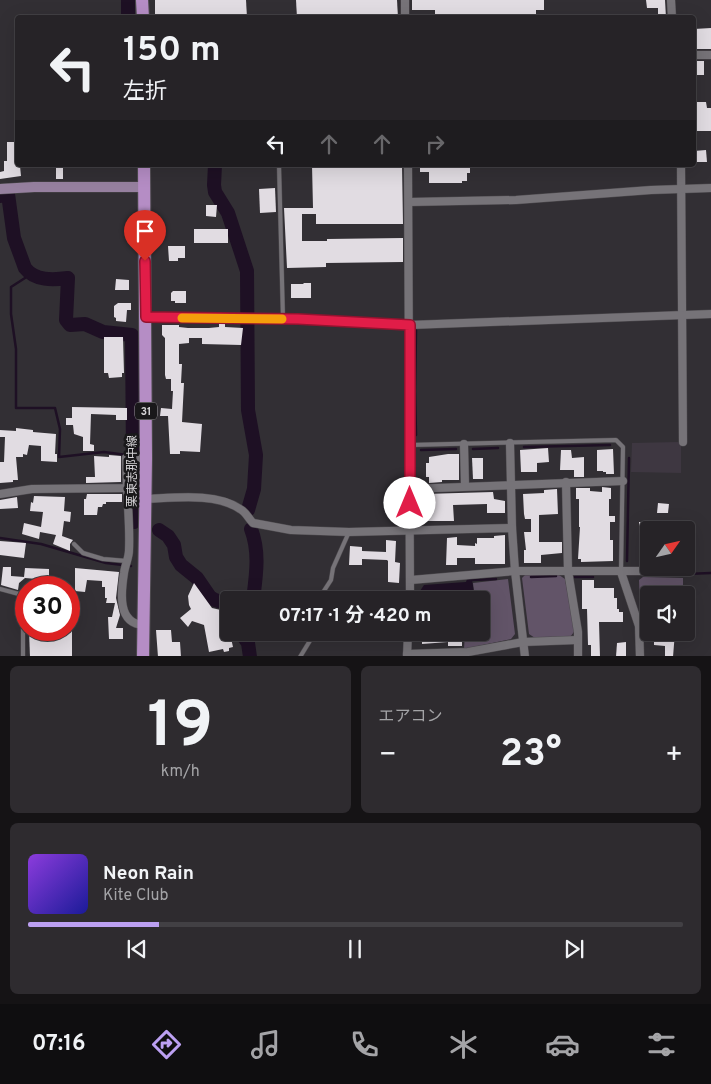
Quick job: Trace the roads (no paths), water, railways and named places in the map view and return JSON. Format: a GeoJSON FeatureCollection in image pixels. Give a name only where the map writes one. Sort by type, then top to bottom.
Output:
{"type":"FeatureCollection","features":[{"type":"Feature","properties":{"kind":"main road"},"geometry":{"type":"LineString","coordinates":[[142,0],[142,15]]}},
{"type":"Feature","properties":{"kind":"main road","name":"栗東志那中線"},"geometry":{"type":"LineString","coordinates":[[143,656],[146,458],[144,167]]}},
{"type":"Feature","properties":{"kind":"street"},"geometry":{"type":"LineString","coordinates":[[405,0],[405,15]]}},
{"type":"Feature","properties":{"kind":"street"},"geometry":{"type":"LineString","coordinates":[[672,0],[672,15]]}},
{"type":"Feature","properties":{"kind":"street"},"geometry":{"type":"LineString","coordinates":[[696,56],[711,55]]}},
{"type":"Feature","properties":{"kind":"street"},"geometry":{"type":"LineString","coordinates":[[408,167],[410,591]]}},
{"type":"Feature","properties":{"kind":"street"},"geometry":{"type":"LineString","coordinates":[[681,167],[683,442]]}},
{"type":"Feature","properties":{"kind":"street"},"geometry":{"type":"LineString","coordinates":[[0,190],[34,187],[144,187]]}},
{"type":"Feature","properties":{"kind":"street"},"geometry":{"type":"LineString","coordinates":[[409,202],[516,200],[651,190],[711,188]]}},
{"type":"Feature","properties":{"kind":"street"},"geometry":{"type":"LineString","coordinates":[[146,317],[283,319],[410,325],[711,314]]}},
{"type":"Feature","properties":{"kind":"street"},"geometry":{"type":"LineString","coordinates":[[510,443],[515,571],[525,656]]}},
{"type":"Feature","properties":{"kind":"street"},"geometry":{"type":"LineString","coordinates":[[464,444],[465,486]]}},
{"type":"Feature","properties":{"kind":"street"},"geometry":{"type":"LineString","coordinates":[[144,625],[134,625],[127,618],[124,612],[122,596],[129,551],[126,458],[146,458]]}},
{"type":"Feature","properties":{"kind":"street"},"geometry":{"type":"LineString","coordinates":[[410,489],[623,481]]}},
{"type":"Feature","properties":{"kind":"street"},"geometry":{"type":"LineString","coordinates":[[566,482],[568,571],[578,632],[578,656]]}},
{"type":"Feature","properties":{"kind":"street"},"geometry":{"type":"LineString","coordinates":[[0,494],[32,489],[127,488]]}},
{"type":"Feature","properties":{"kind":"street"},"geometry":{"type":"LineString","coordinates":[[145,499],[212,499],[236,506],[247,514],[253,523],[258,525],[291,530],[410,532],[512,528]]}},
{"type":"Feature","properties":{"kind":"street"},"geometry":{"type":"LineString","coordinates":[[411,580],[515,571],[640,572]]}},
{"type":"Feature","properties":{"kind":"street"},"geometry":{"type":"LineString","coordinates":[[621,572],[639,626],[640,656]]}},
{"type":"Feature","properties":{"kind":"street"},"geometry":{"type":"LineString","coordinates":[[408,641],[407,655],[468,654],[524,642],[577,640]]}},
{"type":"Feature","properties":{"kind":"lane"},"geometry":{"type":"LineString","coordinates":[[279,167],[283,319]]}},
{"type":"Feature","properties":{"kind":"lane"},"geometry":{"type":"LineString","coordinates":[[410,445],[616,440],[623,446],[621,572]]}},
{"type":"Feature","properties":{"kind":"lane"},"geometry":{"type":"LineString","coordinates":[[324,591],[331,580],[349,532]]}},
{"type":"Feature","properties":{"kind":"lane"},"geometry":{"type":"LineString","coordinates":[[74,544],[86,554],[103,559],[128,561]]}},
{"type":"Feature","properties":{"kind":"lane"},"geometry":{"type":"LineString","coordinates":[[0,589],[19,594],[23,623],[23,656]]}},
{"type":"Feature","properties":{"kind":"lane"},"geometry":{"type":"LineString","coordinates":[[300,656],[310,641]]}},
{"type":"Feature","properties":{"kind":"waterway"},"geometry":{"type":"LineString","coordinates":[[128,0],[128,15]]}},
{"type":"Feature","properties":{"kind":"waterway"},"geometry":{"type":"LineString","coordinates":[[215,167],[215,192],[228,213],[247,271],[248,410],[256,455],[254,489],[248,510]]}},
{"type":"Feature","properties":{"kind":"waterway"},"geometry":{"type":"LineString","coordinates":[[0,196],[8,194],[14,238],[25,268],[39,277],[50,279],[68,278],[66,320],[70,325],[85,324],[103,332],[132,335],[133,456]]}},
{"type":"Feature","properties":{"kind":"waterway"},"geometry":{"type":"LineString","coordinates":[[28,272],[25,278],[11,287],[11,314],[16,349],[16,408],[55,408],[60,429],[59,457],[104,452],[127,455]]}},
{"type":"Feature","properties":{"kind":"waterway"},"geometry":{"type":"LineString","coordinates":[[416,330],[416,435]]}},
{"type":"Feature","properties":{"kind":"waterway"},"geometry":{"type":"LineString","coordinates":[[524,447],[610,445]]}},
{"type":"Feature","properties":{"kind":"waterway"},"geometry":{"type":"LineString","coordinates":[[473,449],[498,448]]}},
{"type":"Feature","properties":{"kind":"waterway"},"geometry":{"type":"LineString","coordinates":[[421,450],[456,449]]}},
{"type":"Feature","properties":{"kind":"waterway"},"geometry":{"type":"LineString","coordinates":[[627,561],[629,458]]}},
{"type":"Feature","properties":{"kind":"waterway"},"geometry":{"type":"LineString","coordinates":[[133,465],[132,521],[134,522]]}},
{"type":"Feature","properties":{"kind":"waterway"},"geometry":{"type":"LineString","coordinates":[[251,529],[256,546],[254,591]]}},
{"type":"Feature","properties":{"kind":"waterway"},"geometry":{"type":"LineString","coordinates":[[159,530],[168,536],[174,545],[176,557],[181,565],[197,578],[210,597],[220,601]]}},
{"type":"Feature","properties":{"kind":"waterway"},"geometry":{"type":"LineString","coordinates":[[0,538],[41,544],[106,563],[131,566]]}},
{"type":"Feature","properties":{"kind":"waterway"},"geometry":{"type":"LineString","coordinates":[[695,574],[711,573]]}},
{"type":"Feature","properties":{"kind":"waterway"},"geometry":{"type":"LineString","coordinates":[[531,577],[556,576]]}},
{"type":"Feature","properties":{"kind":"waterway"},"geometry":{"type":"LineString","coordinates":[[575,577],[593,577]]}},
{"type":"Feature","properties":{"kind":"waterway"},"geometry":{"type":"LineString","coordinates":[[473,580],[496,579]]}},
{"type":"Feature","properties":{"kind":"waterway"},"geometry":{"type":"LineString","coordinates":[[247,641],[250,656]]}}]}
